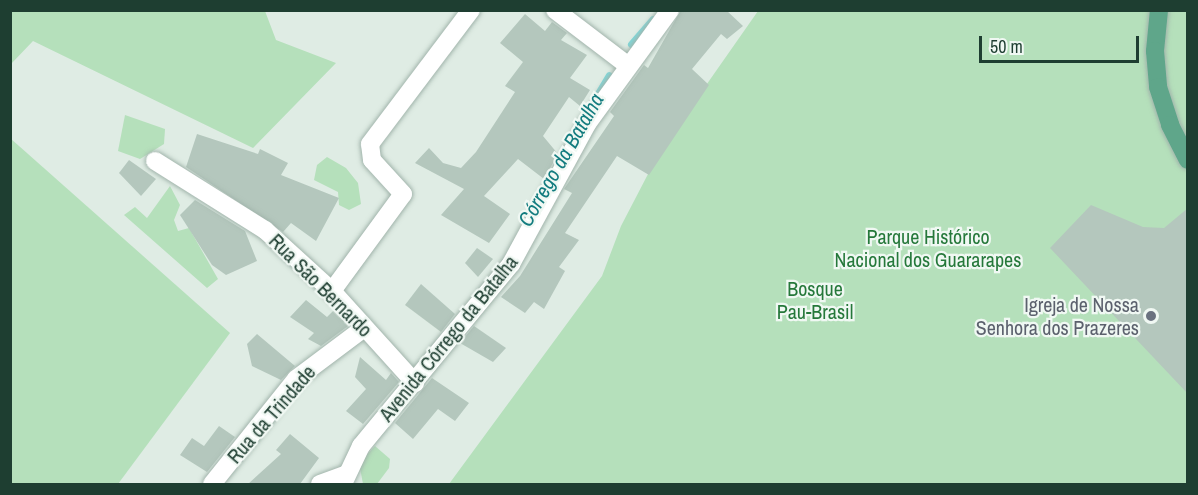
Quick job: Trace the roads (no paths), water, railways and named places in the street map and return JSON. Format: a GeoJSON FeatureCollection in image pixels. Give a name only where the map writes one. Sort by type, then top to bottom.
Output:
{"type":"FeatureCollection","features":[{"type":"Feature","properties":{"kind":"main road"},"geometry":{"type":"LineString","coordinates":[[1159,10],[1155,51],[1158,87],[1188,160]]}},
{"type":"Feature","properties":{"kind":"street"},"geometry":{"type":"LineString","coordinates":[[332,291],[403,194],[372,160],[370,144],[471,10]]}},
{"type":"Feature","properties":{"kind":"street"},"geometry":{"type":"LineString","coordinates":[[555,10],[626,64]]}},
{"type":"Feature","properties":{"kind":"street","name":"Avenida Córrego da Batalha"},"geometry":{"type":"LineString","coordinates":[[344,480],[361,446],[511,264],[587,124],[626,64],[669,10]]}},
{"type":"Feature","properties":{"kind":"street","name":"Rua São Bernardo"},"geometry":{"type":"LineString","coordinates":[[155,161],[265,230],[332,291],[415,383]]}},
{"type":"Feature","properties":{"kind":"street","name":"Rua da Trindade"},"geometry":{"type":"LineString","coordinates":[[212,484],[296,379],[364,328]]}},
{"type":"Feature","properties":{"kind":"street"},"geometry":{"type":"LineString","coordinates":[[320,484],[344,480]]}},
{"type":"Feature","properties":{"kind":"waterway","name":"Córrego da Batalha"},"geometry":{"type":"LineString","coordinates":[[631,44],[653,19]]}},
{"type":"Feature","properties":{"kind":"waterway","name":"Córrego da Batalha"},"geometry":{"type":"LineString","coordinates":[[594,100],[609,75]]}},
{"type":"Feature","properties":{"kind":"place","name":"Igreja de Nossa Senhora dos Prazeres"},"geometry":{"type":"Point","coordinates":[1151,316]}},
{"type":"Feature","properties":{"kind":"park label","name":"Parque Histórico Nacional dos Guararapes"},"geometry":{"type":"Point","coordinates":[928,248]}},
{"type":"Feature","properties":{"kind":"park label","name":"Bosque Pau-Brasil"},"geometry":{"type":"Point","coordinates":[815,300]}}]}
